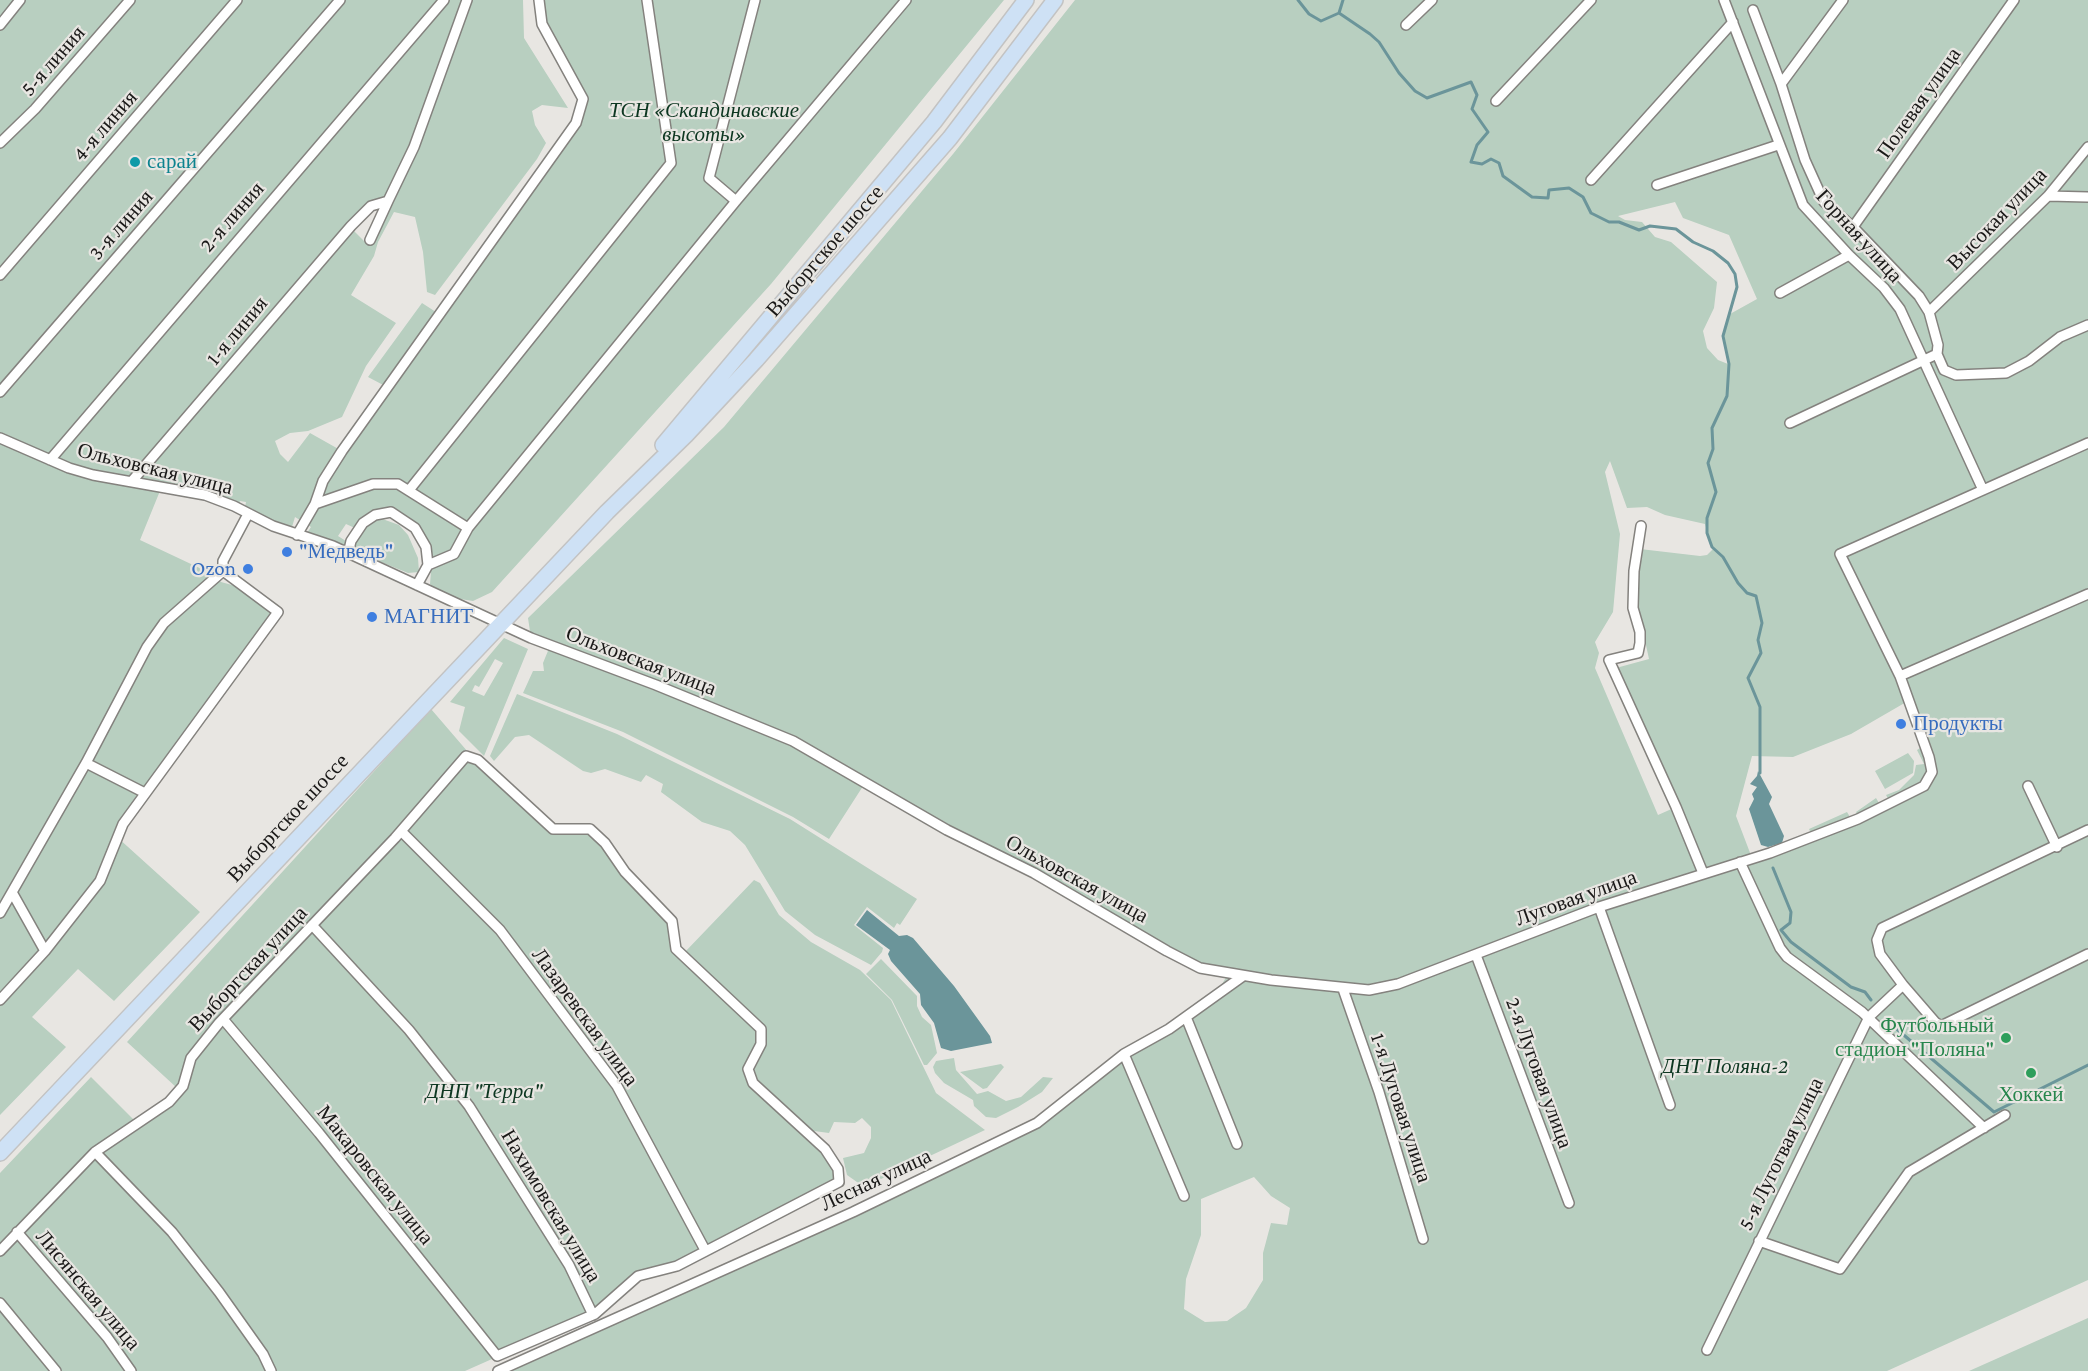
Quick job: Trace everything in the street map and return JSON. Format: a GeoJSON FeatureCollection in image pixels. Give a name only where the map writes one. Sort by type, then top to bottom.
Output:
{"type":"FeatureCollection","features":[{"type":"Feature","properties":{"kind":"main road","name":"Выборгское шоссе"},"geometry":{"type":"LineString","coordinates":[[607,512],[934,122],[1026,0]]}},
{"type":"Feature","properties":{"kind":"main road","name":"Выборгское шоссе"},"geometry":{"type":"LineString","coordinates":[[0,1153],[607,512],[694,427],[870,232],[950,138],[1055,0]]}},
{"type":"Feature","properties":{"kind":"street"},"geometry":{"type":"LineString","coordinates":[[0,25],[20,0]]}},
{"type":"Feature","properties":{"kind":"street","name":"5-я линия"},"geometry":{"type":"LineString","coordinates":[[0,143],[35,109],[130,0]]}},
{"type":"Feature","properties":{"kind":"street","name":"4-я линия"},"geometry":{"type":"LineString","coordinates":[[0,275],[237,0]]}},
{"type":"Feature","properties":{"kind":"street","name":"3-я линия"},"geometry":{"type":"LineString","coordinates":[[0,392],[340,0]]}},
{"type":"Feature","properties":{"kind":"street","name":"2-я линия"},"geometry":{"type":"LineString","coordinates":[[50,460],[444,0]]}},
{"type":"Feature","properties":{"kind":"street"},"geometry":{"type":"LineString","coordinates":[[370,240],[414,147],[467,0]]}},
{"type":"Feature","properties":{"kind":"street"},"geometry":{"type":"LineString","coordinates":[[297,535],[315,504],[323,482],[342,451],[576,123],[583,99],[542,24],[539,0]]}},
{"type":"Feature","properties":{"kind":"street"},"geometry":{"type":"LineString","coordinates":[[410,489],[671,163],[647,0]]}},
{"type":"Feature","properties":{"kind":"street"},"geometry":{"type":"LineString","coordinates":[[736,201],[709,178],[755,0]]}},
{"type":"Feature","properties":{"kind":"street"},"geometry":{"type":"LineString","coordinates":[[428,565],[454,554],[468,528],[736,201],[906,0]]}},
{"type":"Feature","properties":{"kind":"street"},"geometry":{"type":"LineString","coordinates":[[1406,25],[1432,0]]}},
{"type":"Feature","properties":{"kind":"street"},"geometry":{"type":"LineString","coordinates":[[1496,101],[1591,0]]}},
{"type":"Feature","properties":{"kind":"street","name":"Горная улица"},"geometry":{"type":"LineString","coordinates":[[1724,0],[1803,205],[1849,255],[1884,288],[1900,309],[1983,490]]}},
{"type":"Feature","properties":{"kind":"street"},"geometry":{"type":"LineString","coordinates":[[1781,84],[1843,0]]}},
{"type":"Feature","properties":{"kind":"street","name":"Полевая улица"},"geometry":{"type":"LineString","coordinates":[[1853,227],[2014,0]]}},
{"type":"Feature","properties":{"kind":"street"},"geometry":{"type":"LineString","coordinates":[[1754,6],[1805,160],[1824,202],[1853,227],[1907,283],[1929,312],[1938,345],[1937,354],[1944,370],[1956,375],[2006,374],[2029,361],[2060,337],[2088,325]]}},
{"type":"Feature","properties":{"kind":"street"},"geometry":{"type":"LineString","coordinates":[[1591,180],[1733,22]]}},
{"type":"Feature","properties":{"kind":"street"},"geometry":{"type":"LineString","coordinates":[[1657,185],[1778,145]]}},
{"type":"Feature","properties":{"kind":"street","name":"Высокая улица"},"geometry":{"type":"LineString","coordinates":[[1929,312],[2048,196],[2088,147]]}},
{"type":"Feature","properties":{"kind":"street"},"geometry":{"type":"LineString","coordinates":[[2048,196],[2088,197]]}},
{"type":"Feature","properties":{"kind":"street","name":"1-я линия"},"geometry":{"type":"LineString","coordinates":[[132,481],[371,206],[388,201]]}},
{"type":"Feature","properties":{"kind":"street"},"geometry":{"type":"LineString","coordinates":[[1780,293],[1849,255]]}},
{"type":"Feature","properties":{"kind":"street"},"geometry":{"type":"LineString","coordinates":[[1790,423],[1937,354]]}},
{"type":"Feature","properties":{"kind":"street","name":"Ольховская улица"},"geometry":{"type":"LineString","coordinates":[[0,438],[50,460],[93,475],[205,495],[297,535],[348,554],[500,625],[793,741],[947,830],[1078,898],[1167,951],[1200,968],[1244,976]]}},
{"type":"Feature","properties":{"kind":"street"},"geometry":{"type":"LineString","coordinates":[[2088,442],[1840,554],[1900,676],[2088,594]]}},
{"type":"Feature","properties":{"kind":"street"},"geometry":{"type":"LineString","coordinates":[[315,504],[374,484],[398,484],[410,489],[468,528]]}},
{"type":"Feature","properties":{"kind":"street"},"geometry":{"type":"LineString","coordinates":[[348,554],[351,541],[363,523],[375,515],[391,512],[415,528],[426,548],[428,565],[417,585]]}},
{"type":"Feature","properties":{"kind":"street"},"geometry":{"type":"LineString","coordinates":[[0,913],[13,894],[86,763],[147,647],[164,623],[223,571],[223,561],[248,514]]}},
{"type":"Feature","properties":{"kind":"street"},"geometry":{"type":"LineString","coordinates":[[1641,526],[1634,571],[1634,608],[1640,632],[1638,653],[1609,660],[1676,807],[1703,873]]}},
{"type":"Feature","properties":{"kind":"street"},"geometry":{"type":"LineString","coordinates":[[0,1000],[45,951],[100,881],[123,824],[278,612],[223,571]]}},
{"type":"Feature","properties":{"kind":"street","name":"Луговая улица"},"geometry":{"type":"LineString","coordinates":[[1244,976],[1343,989],[1369,990],[1398,984],[1599,907],[1770,853],[1913,794],[1924,786],[1932,772],[1900,676]]}},
{"type":"Feature","properties":{"kind":"street","name":"Выборгская улица"},"geometry":{"type":"LineString","coordinates":[[0,1251],[95,1152],[169,1102],[183,1086],[191,1058],[223,1019],[401,831],[466,756],[478,760],[553,829],[590,829],[605,843],[625,872],[672,921],[676,949],[761,1029],[763,1038],[748,1069],[753,1083],[825,1149],[837,1169],[839,1182],[705,1250]]}},
{"type":"Feature","properties":{"kind":"street"},"geometry":{"type":"LineString","coordinates":[[86,763],[145,793]]}},
{"type":"Feature","properties":{"kind":"street"},"geometry":{"type":"LineString","coordinates":[[2028,786],[2057,847]]}},
{"type":"Feature","properties":{"kind":"street"},"geometry":{"type":"LineString","coordinates":[[2088,830],[2057,847],[1882,928],[1877,940],[1880,954],[1903,985],[1941,1026],[2088,954]]}},
{"type":"Feature","properties":{"kind":"street","name":"Лазаревская улица"},"geometry":{"type":"LineString","coordinates":[[401,831],[500,930],[617,1086],[705,1250]]}},
{"type":"Feature","properties":{"kind":"street"},"geometry":{"type":"LineString","coordinates":[[1740,862],[1786,957],[1869,1017],[1984,1128]]}},
{"type":"Feature","properties":{"kind":"street"},"geometry":{"type":"LineString","coordinates":[[13,894],[45,951]]}},
{"type":"Feature","properties":{"kind":"street"},"geometry":{"type":"LineString","coordinates":[[1599,907],[1670,1105]]}},
{"type":"Feature","properties":{"kind":"street","name":"Нахимовская улица"},"geometry":{"type":"LineString","coordinates":[[312,925],[409,1030],[469,1106],[570,1265],[593,1315]]}},
{"type":"Feature","properties":{"kind":"street","name":"2-я Луговая улица"},"geometry":{"type":"LineString","coordinates":[[1476,955],[1569,1203]]}},
{"type":"Feature","properties":{"kind":"street","name":"Лесная улица"},"geometry":{"type":"LineString","coordinates":[[498,1371],[853,1212],[1037,1123],[1124,1054],[1186,1017],[1244,976]]}},
{"type":"Feature","properties":{"kind":"street","name":"5-я Лугогвая улица"},"geometry":{"type":"LineString","coordinates":[[1707,1350],[1869,1017],[1903,985]]}},
{"type":"Feature","properties":{"kind":"street","name":"1-я Луговая улица"},"geometry":{"type":"LineString","coordinates":[[1343,989],[1379,1092],[1423,1239]]}},
{"type":"Feature","properties":{"kind":"street"},"geometry":{"type":"LineString","coordinates":[[1186,1017],[1237,1144]]}},
{"type":"Feature","properties":{"kind":"street","name":"Макаровская улица"},"geometry":{"type":"LineString","coordinates":[[223,1019],[319,1132],[497,1356],[593,1315]]}},
{"type":"Feature","properties":{"kind":"street"},"geometry":{"type":"LineString","coordinates":[[1124,1054],[1184,1197]]}},
{"type":"Feature","properties":{"kind":"street"},"geometry":{"type":"LineString","coordinates":[[1759,1241],[1840,1269],[1909,1172],[2005,1115]]}},
{"type":"Feature","properties":{"kind":"street"},"geometry":{"type":"LineString","coordinates":[[95,1152],[171,1232],[213,1283],[262,1354],[271,1371]]}},
{"type":"Feature","properties":{"kind":"street","name":"Лисянская улица"},"geometry":{"type":"LineString","coordinates":[[17,1232],[107,1337],[131,1371]]}},
{"type":"Feature","properties":{"kind":"street"},"geometry":{"type":"LineString","coordinates":[[593,1315],[638,1276],[677,1266],[705,1250]]}},
{"type":"Feature","properties":{"kind":"street"},"geometry":{"type":"LineString","coordinates":[[0,1303],[56,1371]]}},
{"type":"Feature","properties":{"kind":"green space","name":"ТСН «Скандинавские высоты»"},"geometry":{"type":"Polygon","coordinates":[[[0,0],[523,0],[524,38],[568,108],[542,105],[532,111],[535,125],[546,143],[537,159],[435,295],[427,292],[423,252],[415,217],[394,212],[378,242],[374,256],[351,295],[396,323],[366,366],[342,417],[308,431],[290,433],[275,441],[280,454],[288,462],[310,433],[342,451],[387,387],[368,377],[422,303],[439,314],[561,148],[583,99],[542,24],[539,0],[1004,0],[771,284],[492,592],[473,601],[454,598],[434,589],[430,584],[432,560],[424,534],[404,515],[392,510],[357,529],[346,524],[338,536],[349,543],[346,547],[307,533],[311,527],[295,517],[292,527],[270,521],[245,507],[246,502],[240,501],[238,506],[162,486],[140,540],[208,572],[221,582],[250,590],[278,612],[117,837],[200,912],[114,1001],[78,969],[32,1017],[66,1047],[0,1115],[0,0]],[[389,201],[371,206],[350,227],[368,245],[389,201]]]}},
{"type":"Feature","properties":{"kind":"green space","name":"ДНТ Поляна-2"},"geometry":{"type":"Polygon","coordinates":[[[1075,0],[2088,0],[2088,1280],[1887,1371],[498,1371],[1037,1123],[1127,1053],[1215,996],[1228,974],[1209,970],[865,783],[829,839],[793,817],[623,732],[523,693],[533,671],[544,671],[543,663],[550,646],[531,638],[528,618],[724,427],[953,154],[1075,0]],[[1675,202],[1618,216],[1625,220],[1642,222],[1655,237],[1671,242],[1717,282],[1714,308],[1703,331],[1707,348],[1718,360],[1728,364],[1723,336],[1730,314],[1757,299],[1729,235],[1683,218],[1675,202]],[[1610,461],[1605,472],[1620,534],[1613,612],[1595,642],[1599,653],[1595,668],[1658,815],[1676,807],[1616,668],[1649,659],[1637,604],[1640,549],[1700,556],[1707,555],[1713,549],[1705,524],[1665,515],[1647,507],[1627,508],[1610,461]],[[1908,701],[1851,734],[1793,757],[1752,756],[1736,816],[1752,858],[1813,837],[1809,829],[1847,812],[1853,822],[1859,819],[1856,812],[1876,798],[1882,808],[1891,804],[1886,795],[1899,790],[1914,775],[1916,765],[1924,764],[1917,750],[1925,745],[1908,701]],[[1254,1177],[1201,1199],[1201,1235],[1186,1279],[1184,1309],[1205,1322],[1227,1321],[1246,1308],[1263,1280],[1263,1253],[1271,1223],[1287,1225],[1290,1208],[1271,1196],[1254,1177]]]}},
{"type":"Feature","properties":{"kind":"green space"},"geometry":{"type":"Polygon","coordinates":[[[377,517],[399,525],[408,535],[418,558],[419,572],[408,573],[354,551],[353,543],[364,525],[377,517]]]}},
{"type":"Feature","properties":{"kind":"green space"},"geometry":{"type":"Polygon","coordinates":[[[504,638],[528,649],[484,756],[459,731],[465,707],[450,702],[504,638]],[[495,659],[479,687],[475,685],[472,691],[484,696],[503,663],[495,659]]]}},
{"type":"Feature","properties":{"kind":"green space"},"geometry":{"type":"Polygon","coordinates":[[[517,694],[617,734],[790,819],[917,899],[900,925],[897,923],[894,928],[867,907],[854,925],[883,948],[871,965],[815,935],[785,911],[745,845],[730,831],[702,822],[661,792],[663,784],[646,775],[641,782],[605,769],[591,773],[583,771],[529,735],[515,737],[494,761],[490,756],[517,694]]]}},
{"type":"Feature","properties":{"kind":"green space","name":"ДНП \"Терра\""},"geometry":{"type":"Polygon","coordinates":[[[431,709],[474,759],[553,829],[590,829],[672,921],[674,945],[684,953],[754,880],[760,883],[779,915],[811,942],[860,970],[891,1000],[936,1093],[985,1130],[864,1187],[847,1175],[843,1158],[864,1153],[871,1138],[871,1127],[862,1118],[855,1123],[834,1122],[829,1133],[814,1131],[812,1134],[825,1149],[839,1182],[677,1266],[649,1272],[598,1312],[465,1371],[0,1371],[0,1173],[91,1077],[136,1122],[156,1112],[177,1088],[127,1042],[431,709]]]}},
{"type":"Feature","properties":{"kind":"green space"},"geometry":{"type":"Polygon","coordinates":[[[1908,753],[1914,761],[1913,773],[1885,789],[1875,771],[1908,753]]]}},
{"type":"Feature","properties":{"kind":"green space"},"geometry":{"type":"Polygon","coordinates":[[[881,959],[917,996],[917,1006],[922,1017],[931,1025],[937,1053],[927,1065],[924,1065],[892,1000],[866,974],[881,959]]]}},
{"type":"Feature","properties":{"kind":"green space"},"geometry":{"type":"Polygon","coordinates":[[[954,1058],[956,1070],[977,1094],[988,1091],[1006,1101],[1021,1097],[1043,1077],[1053,1078],[1042,1092],[1018,1107],[996,1118],[986,1117],[974,1106],[973,1100],[944,1083],[935,1073],[933,1067],[936,1061],[954,1058]]]}},
{"type":"Feature","properties":{"kind":"green space"},"geometry":{"type":"Polygon","coordinates":[[[1001,1064],[1004,1067],[987,1088],[983,1089],[960,1072],[1001,1064]]]}},
{"type":"Feature","properties":{"kind":"green space"},"geometry":{"type":"Polygon","coordinates":[[[2088,1318],[2088,1371],[1969,1371],[2088,1318]]]}},
{"type":"Feature","properties":{"kind":"water"},"geometry":{"type":"Polygon","coordinates":[[[1758,771],[1772,797],[1769,804],[1784,836],[1782,843],[1768,847],[1761,845],[1749,809],[1754,799],[1752,794],[1757,787],[1750,784],[1758,771]]]}},
{"type":"Feature","properties":{"kind":"water"},"geometry":{"type":"Polygon","coordinates":[[[867,910],[899,936],[907,935],[913,938],[954,986],[990,1036],[992,1043],[951,1051],[941,1048],[934,1023],[921,1005],[920,994],[891,961],[888,954],[890,950],[856,925],[867,910]]]}},
{"type":"Feature","properties":{"kind":"waterway"},"geometry":{"type":"LineString","coordinates":[[1298,0],[1309,14],[1321,21],[1339,13],[1370,34],[1379,42],[1399,73],[1415,91],[1427,98],[1471,82],[1477,95],[1472,109],[1488,132],[1477,145],[1471,162],[1482,164],[1491,159],[1499,163],[1503,176],[1532,197],[1548,198],[1549,190],[1569,188],[1583,197],[1591,213],[1609,222],[1619,222],[1639,230],[1650,226],[1676,229],[1693,242],[1713,251],[1728,263],[1735,274],[1737,287],[1723,336],[1729,364],[1727,396],[1712,428],[1713,449],[1708,463],[1716,492],[1707,518],[1707,533],[1712,547],[1723,557],[1738,583],[1747,593],[1756,596],[1762,623],[1758,640],[1761,653],[1748,678],[1760,707],[1760,773]]}},
{"type":"Feature","properties":{"kind":"waterway"},"geometry":{"type":"LineString","coordinates":[[1339,13],[1343,0]]}},
{"type":"Feature","properties":{"kind":"waterway"},"geometry":{"type":"LineString","coordinates":[[1773,868],[1791,912],[1790,923],[1781,930],[1791,942],[1851,987],[1865,992],[1871,1000]]}},
{"type":"Feature","properties":{"kind":"waterway"},"geometry":{"type":"LineString","coordinates":[[1885,1019],[1994,1112],[2088,1065]]}},
{"type":"Feature","properties":{"kind":"place","name":"сарай"},"geometry":{"type":"Point","coordinates":[135,162]}},
{"type":"Feature","properties":{"kind":"place","name":"\"Медведь\""},"geometry":{"type":"Point","coordinates":[287,552]}},
{"type":"Feature","properties":{"kind":"place","name":"Ozon"},"geometry":{"type":"Point","coordinates":[248,569]}},
{"type":"Feature","properties":{"kind":"place","name":"МАГНИТ"},"geometry":{"type":"Point","coordinates":[372,617]}},
{"type":"Feature","properties":{"kind":"place","name":"Продукты"},"geometry":{"type":"Point","coordinates":[1901,724]}},
{"type":"Feature","properties":{"kind":"place","name":"Футбольный стадион \"Поляна\""},"geometry":{"type":"Point","coordinates":[2006,1038]}},
{"type":"Feature","properties":{"kind":"place","name":"Хоккей"},"geometry":{"type":"Point","coordinates":[2031,1073]}}]}
